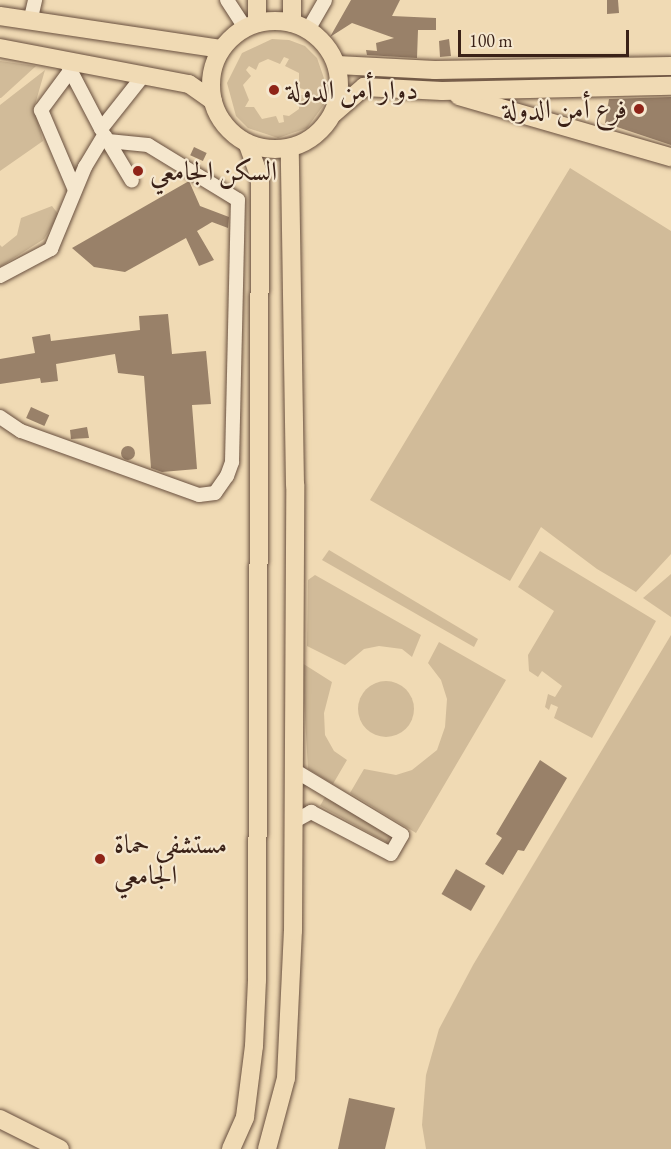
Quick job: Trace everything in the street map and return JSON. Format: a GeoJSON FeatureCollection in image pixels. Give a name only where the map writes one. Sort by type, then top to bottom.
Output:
{"type":"FeatureCollection","features":[{"type":"Feature","properties":{"kind":"main road"},"geometry":{"type":"LineString","coordinates":[[251,26],[257,0]]}},
{"type":"Feature","properties":{"kind":"main road"},"geometry":{"type":"LineString","coordinates":[[292,0],[300,26]]}},
{"type":"Feature","properties":{"kind":"main road"},"geometry":{"type":"LineString","coordinates":[[0,16],[221,49]]}},
{"type":"Feature","properties":{"kind":"main road"},"geometry":{"type":"LineString","coordinates":[[334,113],[340,81],[336,65],[321,39],[300,26],[251,26],[221,49],[210,83],[213,100],[226,125],[247,143],[268,149],[290,148],[316,135],[334,113],[364,87],[442,91],[671,86]]}},
{"type":"Feature","properties":{"kind":"main road"},"geometry":{"type":"LineString","coordinates":[[0,48],[67,66],[189,84],[213,100]]}},
{"type":"Feature","properties":{"kind":"main road"},"geometry":{"type":"LineString","coordinates":[[336,65],[435,70],[671,66]]}},
{"type":"Feature","properties":{"kind":"main road"},"geometry":{"type":"LineString","coordinates":[[442,91],[671,157]]}},
{"type":"Feature","properties":{"kind":"main road"},"geometry":{"type":"LineString","coordinates":[[231,1149],[244,1117],[254,1046],[257,980],[260,178],[247,143]]}},
{"type":"Feature","properties":{"kind":"main road"},"geometry":{"type":"LineString","coordinates":[[267,1149],[286,1078],[293,822],[295,485],[290,148]]}},
{"type":"Feature","properties":{"kind":"main road"},"geometry":{"type":"LineString","coordinates":[[0,1119],[60,1149]]}},
{"type":"Feature","properties":{"kind":"street"},"geometry":{"type":"LineString","coordinates":[[30,22],[35,0]]}},
{"type":"Feature","properties":{"kind":"street"},"geometry":{"type":"LineString","coordinates":[[226,0],[251,26]]}},
{"type":"Feature","properties":{"kind":"street"},"geometry":{"type":"LineString","coordinates":[[300,26],[326,0]]}},
{"type":"Feature","properties":{"kind":"street"},"geometry":{"type":"LineString","coordinates":[[67,66],[132,181]]}},
{"type":"Feature","properties":{"kind":"street"},"geometry":{"type":"LineString","coordinates":[[67,66],[41,110],[75,190]]}},
{"type":"Feature","properties":{"kind":"street"},"geometry":{"type":"LineString","coordinates":[[0,276],[51,249],[75,190],[104,135],[143,76]]}},
{"type":"Feature","properties":{"kind":"street"},"geometry":{"type":"LineString","coordinates":[[0,417],[21,431],[199,495],[215,493],[227,476],[232,462],[238,200],[148,145],[104,135]]}},
{"type":"Feature","properties":{"kind":"street"},"geometry":{"type":"LineString","coordinates":[[293,822],[311,812],[391,854],[402,835],[294,770]]}},
{"type":"Feature","properties":{"kind":"shaded area"},"geometry":{"type":"Polygon","coordinates":[[[272,39],[289,40],[305,46],[317,58],[327,87],[325,103],[307,128],[278,138],[248,128],[236,116],[227,83],[242,53],[272,39]],[[284,57],[280,64],[268,59],[259,63],[256,70],[249,66],[246,70],[251,76],[243,85],[249,100],[245,107],[254,107],[262,119],[276,116],[279,123],[284,122],[283,115],[289,116],[299,109],[299,95],[307,95],[307,90],[299,88],[299,73],[285,66],[289,59],[284,57]]]}},
{"type":"Feature","properties":{"kind":"shaded area"},"geometry":{"type":"Polygon","coordinates":[[[0,61],[36,66],[1,98],[0,98],[0,61]]]}},
{"type":"Feature","properties":{"kind":"shaded area"},"geometry":{"type":"Polygon","coordinates":[[[45,70],[34,108],[43,141],[0,171],[0,105],[45,70]]]}},
{"type":"Feature","properties":{"kind":"shaded area"},"geometry":{"type":"Polygon","coordinates":[[[570,168],[671,231],[671,554],[636,592],[597,569],[541,527],[510,581],[370,500],[570,168]]]}},
{"type":"Feature","properties":{"kind":"shaded area"},"geometry":{"type":"Polygon","coordinates":[[[52,206],[59,215],[44,239],[0,267],[0,245],[2,247],[17,235],[21,218],[52,206]]]}},
{"type":"Feature","properties":{"kind":"shaded area"},"geometry":{"type":"Polygon","coordinates":[[[329,550],[478,639],[474,647],[322,560],[329,550]]]}},
{"type":"Feature","properties":{"kind":"shaded area"},"geometry":{"type":"Polygon","coordinates":[[[540,551],[656,621],[592,738],[554,718],[558,707],[551,704],[549,710],[545,707],[548,694],[555,697],[562,686],[542,671],[538,677],[529,671],[528,655],[554,611],[518,587],[540,551]]]}},
{"type":"Feature","properties":{"kind":"shaded area"},"geometry":{"type":"Polygon","coordinates":[[[671,574],[671,617],[643,598],[671,574]]]}},
{"type":"Feature","properties":{"kind":"shaded area"},"geometry":{"type":"Polygon","coordinates":[[[315,575],[421,635],[412,657],[402,649],[379,646],[364,649],[345,665],[307,646],[308,580],[315,575]]]}},
{"type":"Feature","properties":{"kind":"shaded area"},"geometry":{"type":"Polygon","coordinates":[[[671,635],[671,1149],[426,1149],[422,1125],[426,1075],[439,1029],[473,965],[671,635]]]}},
{"type":"Feature","properties":{"kind":"shaded area"},"geometry":{"type":"Polygon","coordinates":[[[439,642],[506,680],[416,833],[350,793],[364,769],[396,775],[412,770],[437,750],[445,727],[447,699],[441,680],[428,663],[439,642]]]}},
{"type":"Feature","properties":{"kind":"shaded area"},"geometry":{"type":"Polygon","coordinates":[[[302,663],[332,682],[324,713],[325,735],[334,751],[347,760],[333,784],[308,769],[302,663]]]}},
{"type":"Feature","properties":{"kind":"shaded area"},"geometry":{"type":"Polygon","coordinates":[[[380,681],[392,681],[406,689],[414,703],[412,720],[406,729],[392,737],[380,737],[363,725],[358,715],[358,703],[370,686],[380,681]]]}},
{"type":"Feature","properties":{"kind":"shaded area"},"geometry":{"type":"Polygon","coordinates":[[[325,797],[391,834],[387,843],[320,806],[325,797]]]}},
{"type":"Feature","properties":{"kind":"building"},"geometry":{"type":"Polygon","coordinates":[[[351,0],[400,0],[392,16],[436,18],[436,30],[418,30],[417,58],[367,55],[366,50],[377,51],[376,43],[394,38],[352,23],[330,37],[351,0]]]}},
{"type":"Feature","properties":{"kind":"building"},"geometry":{"type":"Polygon","coordinates":[[[607,0],[618,0],[619,13],[607,14],[607,0]]]}},
{"type":"Feature","properties":{"kind":"building"},"geometry":{"type":"Polygon","coordinates":[[[449,39],[451,56],[440,57],[439,41],[449,39]]]}},
{"type":"Feature","properties":{"kind":"building","name":"فرع أمن الدولة"},"geometry":{"type":"Polygon","coordinates":[[[671,97],[671,145],[605,123],[609,99],[671,97]]]}},
{"type":"Feature","properties":{"kind":"building"},"geometry":{"type":"Polygon","coordinates":[[[194,147],[207,153],[203,161],[190,155],[194,147]]]}},
{"type":"Feature","properties":{"kind":"building"},"geometry":{"type":"Polygon","coordinates":[[[189,181],[200,206],[229,217],[228,228],[212,222],[197,231],[214,260],[199,266],[186,238],[125,272],[94,267],[72,248],[189,181]]]}},
{"type":"Feature","properties":{"kind":"building"},"geometry":{"type":"Polygon","coordinates":[[[168,314],[172,354],[206,351],[211,404],[192,405],[197,469],[162,472],[151,468],[144,376],[118,373],[115,354],[56,364],[58,381],[41,383],[40,378],[0,384],[0,359],[35,353],[32,337],[50,334],[51,341],[140,330],[139,316],[168,314]]]}},
{"type":"Feature","properties":{"kind":"building"},"geometry":{"type":"Polygon","coordinates":[[[31,407],[49,415],[44,426],[26,418],[31,407]]]}},
{"type":"Feature","properties":{"kind":"building"},"geometry":{"type":"Polygon","coordinates":[[[87,427],[89,438],[71,439],[70,430],[87,427]]]}},
{"type":"Feature","properties":{"kind":"building"},"geometry":{"type":"Polygon","coordinates":[[[128,446],[133,448],[135,453],[133,458],[128,460],[123,458],[121,453],[123,448],[128,446]]]}},
{"type":"Feature","properties":{"kind":"building"},"geometry":{"type":"Polygon","coordinates":[[[540,760],[567,778],[524,851],[518,850],[503,875],[485,864],[502,838],[496,834],[540,760]]]}},
{"type":"Feature","properties":{"kind":"building"},"geometry":{"type":"Polygon","coordinates":[[[456,869],[485,886],[471,911],[442,894],[456,869]]]}},
{"type":"Feature","properties":{"kind":"building"},"geometry":{"type":"Polygon","coordinates":[[[349,1098],[395,1108],[385,1149],[338,1149],[349,1098]]]}},
{"type":"Feature","properties":{"kind":"place","name":"دوار أمن الدولة"},"geometry":{"type":"Point","coordinates":[274,90]}},
{"type":"Feature","properties":{"kind":"place","name":"فرع أمن الدولة"},"geometry":{"type":"Point","coordinates":[639,109]}},
{"type":"Feature","properties":{"kind":"place","name":"السكن الجامعي"},"geometry":{"type":"Point","coordinates":[138,171]}},
{"type":"Feature","properties":{"kind":"place","name":"مستشفى حماة الجامعي"},"geometry":{"type":"Point","coordinates":[100,859]}}]}
